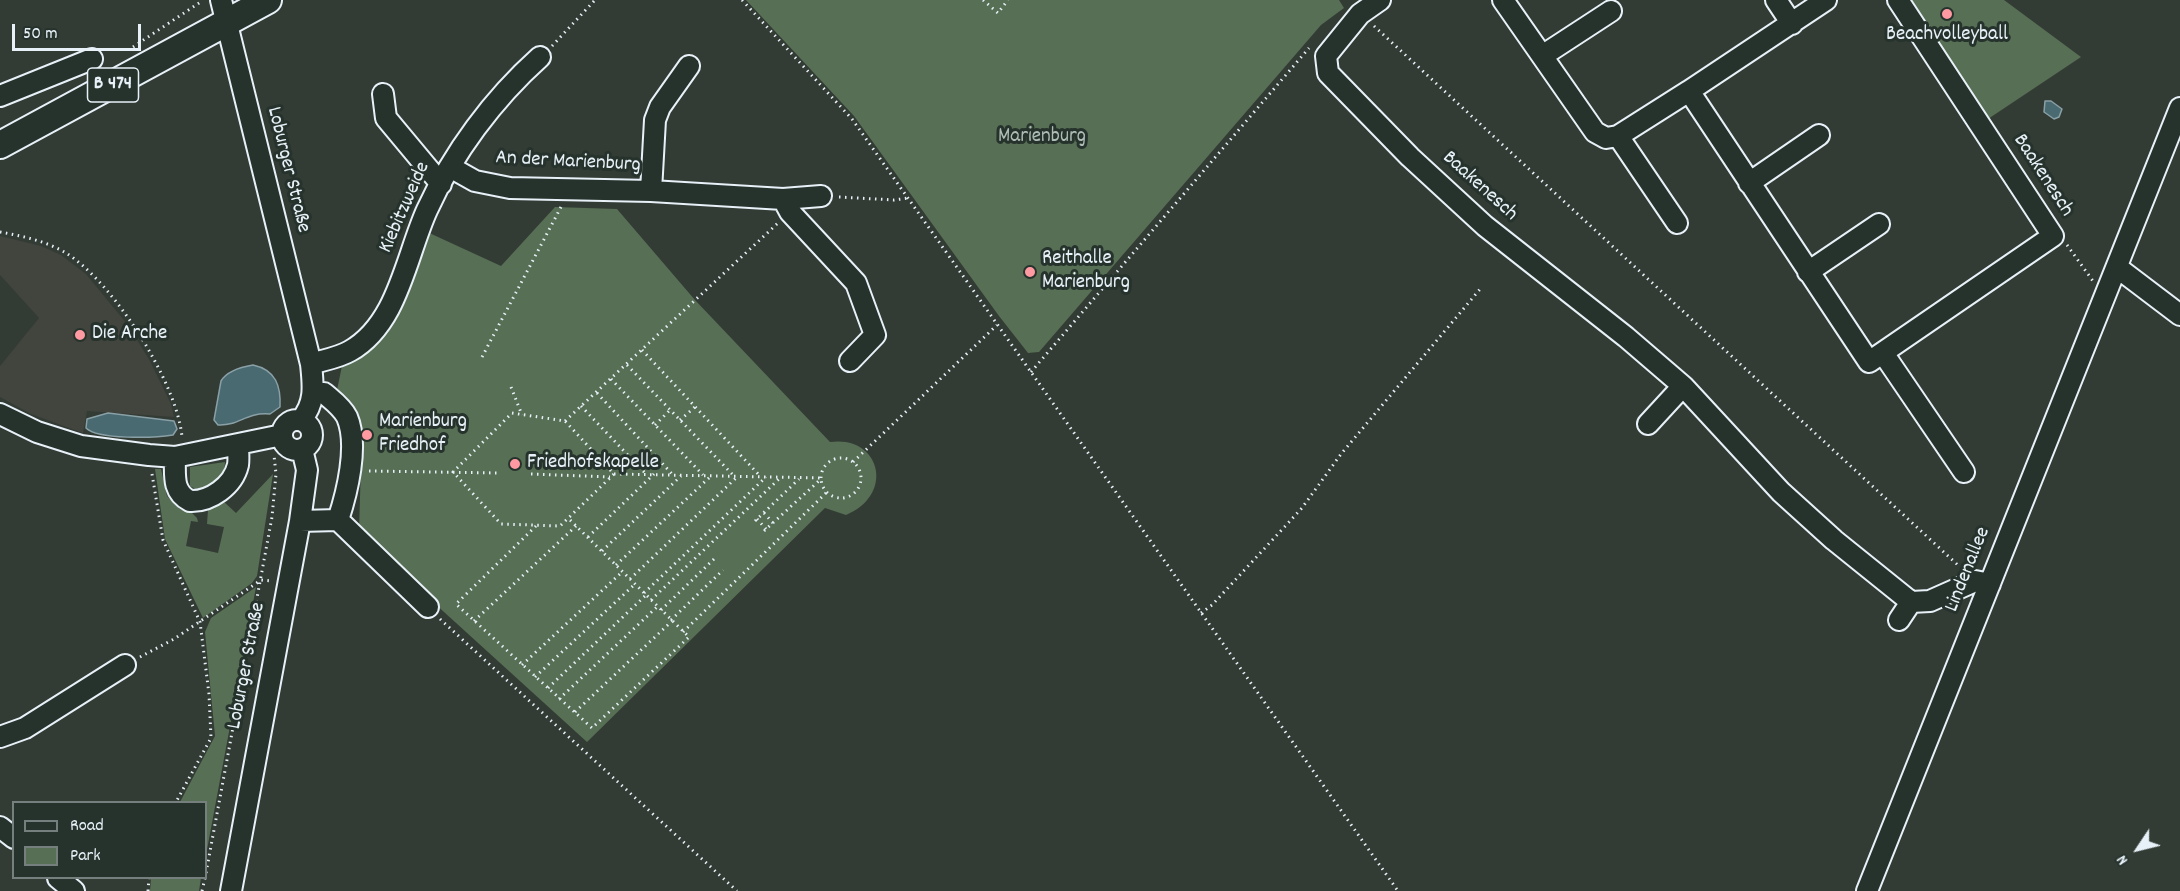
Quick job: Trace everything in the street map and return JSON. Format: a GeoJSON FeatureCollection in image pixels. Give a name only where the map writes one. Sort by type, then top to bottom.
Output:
{"type":"FeatureCollection","features":[{"type":"Feature","properties":{"kind":"main road","name":"B 474"},"geometry":{"type":"LineString","coordinates":[[0,146],[224,12],[268,0]]}},
{"type":"Feature","properties":{"kind":"street","name":"Baakenesch"},"geometry":{"type":"LineString","coordinates":[[1380,0],[1360,14],[1326,56],[1328,73],[1410,157],[1485,226],[1626,337],[1683,386],[1781,492],[1834,540],[1911,602]]}},
{"type":"Feature","properties":{"kind":"street"},"geometry":{"type":"LineString","coordinates":[[1503,0],[1590,128],[1606,138],[1618,136],[1826,0]]}},
{"type":"Feature","properties":{"kind":"street"},"geometry":{"type":"LineString","coordinates":[[1776,0],[1792,24]]}},
{"type":"Feature","properties":{"kind":"street","name":"Baakenesch"},"geometry":{"type":"LineString","coordinates":[[1883,353],[2053,236],[1898,0]]}},
{"type":"Feature","properties":{"kind":"street"},"geometry":{"type":"LineString","coordinates":[[1542,56],[1611,11]]}},
{"type":"Feature","properties":{"kind":"street","name":"Loburger Straße"},"geometry":{"type":"LineString","coordinates":[[224,12],[311,364],[313,394],[311,406],[301,420]]}},
{"type":"Feature","properties":{"kind":"street","name":"Kiebitzweide"},"geometry":{"type":"LineString","coordinates":[[311,364],[350,351],[379,323],[395,293],[427,210],[445,175],[473,131],[519,76],[540,57]]}},
{"type":"Feature","properties":{"kind":"street"},"geometry":{"type":"LineString","coordinates":[[0,96],[92,59]]}},
{"type":"Feature","properties":{"kind":"street","name":"An der Marienburg"},"geometry":{"type":"LineString","coordinates":[[651,191],[655,120],[660,107],[689,66]]}},
{"type":"Feature","properties":{"kind":"street"},"geometry":{"type":"LineString","coordinates":[[1689,91],[1869,362],[1883,353],[1964,472]]}},
{"type":"Feature","properties":{"kind":"street"},"geometry":{"type":"LineString","coordinates":[[383,94],[386,118],[445,175]]}},
{"type":"Feature","properties":{"kind":"street","name":"Lindenallee"},"geometry":{"type":"LineString","coordinates":[[1867,891],[1983,583],[2106,297],[2180,108]]}},
{"type":"Feature","properties":{"kind":"street"},"geometry":{"type":"LineString","coordinates":[[1749,183],[1819,135]]}},
{"type":"Feature","properties":{"kind":"street"},"geometry":{"type":"LineString","coordinates":[[1618,136],[1677,223]]}},
{"type":"Feature","properties":{"kind":"street","name":"An der Marienburg"},"geometry":{"type":"LineString","coordinates":[[445,175],[510,188],[651,191],[787,205],[821,196]]}},
{"type":"Feature","properties":{"kind":"street"},"geometry":{"type":"LineString","coordinates":[[787,205],[856,283],[869,313],[875,335],[850,361]]}},
{"type":"Feature","properties":{"kind":"street"},"geometry":{"type":"LineString","coordinates":[[1808,272],[1879,224]]}},
{"type":"Feature","properties":{"kind":"street"},"geometry":{"type":"LineString","coordinates":[[2118,268],[2180,315]]}},
{"type":"Feature","properties":{"kind":"street"},"geometry":{"type":"LineString","coordinates":[[1648,424],[1683,386]]}},
{"type":"Feature","properties":{"kind":"street"},"geometry":{"type":"LineString","coordinates":[[313,394],[324,393],[347,417],[351,437],[348,488],[338,520]]}},
{"type":"Feature","properties":{"kind":"street"},"geometry":{"type":"LineString","coordinates":[[0,414],[37,432],[81,446],[149,455],[238,445],[272,437],[288,422],[301,420],[309,425],[312,434],[309,443],[302,449],[288,447],[272,437]]}},
{"type":"Feature","properties":{"kind":"street"},"geometry":{"type":"LineString","coordinates":[[179,450],[175,484],[178,492],[190,501],[203,501],[228,482],[238,466],[238,445]]}},
{"type":"Feature","properties":{"kind":"street","name":"Loburger Straße"},"geometry":{"type":"LineString","coordinates":[[231,891],[300,521],[307,470],[302,449]]}},
{"type":"Feature","properties":{"kind":"street"},"geometry":{"type":"LineString","coordinates":[[300,521],[338,520],[428,607]]}},
{"type":"Feature","properties":{"kind":"street"},"geometry":{"type":"LineString","coordinates":[[1899,620],[1911,602],[1930,601],[1983,583]]}},
{"type":"Feature","properties":{"kind":"street"},"geometry":{"type":"LineString","coordinates":[[0,737],[25,728],[125,665]]}},
{"type":"Feature","properties":{"kind":"street"},"geometry":{"type":"LineString","coordinates":[[0,826],[12,836]]}},
{"type":"Feature","properties":{"kind":"street"},"geometry":{"type":"LineString","coordinates":[[59,879],[74,891]]}},
{"type":"Feature","properties":{"kind":"path"},"geometry":{"type":"LineString","coordinates":[[540,57],[567,33],[595,0]]}},
{"type":"Feature","properties":{"kind":"path"},"geometry":{"type":"LineString","coordinates":[[742,0],[852,119],[1398,891]]}},
{"type":"Feature","properties":{"kind":"path"},"geometry":{"type":"LineString","coordinates":[[983,0],[998,13],[1008,0]]}},
{"type":"Feature","properties":{"kind":"path"},"geometry":{"type":"LineString","coordinates":[[1360,14],[1983,583]]}},
{"type":"Feature","properties":{"kind":"path"},"geometry":{"type":"LineString","coordinates":[[1031,372],[1309,48]]}},
{"type":"Feature","properties":{"kind":"path"},"geometry":{"type":"LineString","coordinates":[[482,357],[570,190]]}},
{"type":"Feature","properties":{"kind":"path"},"geometry":{"type":"LineString","coordinates":[[821,196],[894,200],[909,198]]}},
{"type":"Feature","properties":{"kind":"path"},"geometry":{"type":"LineString","coordinates":[[565,422],[642,350],[787,205]]}},
{"type":"Feature","properties":{"kind":"path"},"geometry":{"type":"LineString","coordinates":[[0,232],[32,238],[66,253],[97,278],[129,320],[156,363],[181,420],[179,450]]}},
{"type":"Feature","properties":{"kind":"path"},"geometry":{"type":"LineString","coordinates":[[2053,236],[2065,243],[2106,297]]}},
{"type":"Feature","properties":{"kind":"path"},"geometry":{"type":"LineString","coordinates":[[1201,613],[1212,605],[1302,508],[1341,454],[1481,288]]}},
{"type":"Feature","properties":{"kind":"path"},"geometry":{"type":"LineString","coordinates":[[853,462],[997,325]]}},
{"type":"Feature","properties":{"kind":"path"},"geometry":{"type":"LineString","coordinates":[[642,350],[764,477]]}},
{"type":"Feature","properties":{"kind":"path"},"geometry":{"type":"LineString","coordinates":[[626,364],[735,476]]}},
{"type":"Feature","properties":{"kind":"path"},"geometry":{"type":"LineString","coordinates":[[611,379],[704,476]]}},
{"type":"Feature","properties":{"kind":"path"},"geometry":{"type":"LineString","coordinates":[[511,387],[522,415]]}},
{"type":"Feature","properties":{"kind":"path"},"geometry":{"type":"LineString","coordinates":[[596,392],[673,475]]}},
{"type":"Feature","properties":{"kind":"path"},"geometry":{"type":"LineString","coordinates":[[581,406],[646,474]]}},
{"type":"Feature","properties":{"kind":"path"},"geometry":{"type":"LineString","coordinates":[[680,420],[695,407]]}},
{"type":"Feature","properties":{"kind":"path"},"geometry":{"type":"LineString","coordinates":[[655,425],[670,410]]}},
{"type":"Feature","properties":{"kind":"path"},"geometry":{"type":"LineString","coordinates":[[453,472],[512,413],[565,422],[612,475]]}},
{"type":"Feature","properties":{"kind":"path"},"geometry":{"type":"LineString","coordinates":[[207,868],[261,580],[276,474],[272,437]]}},
{"type":"Feature","properties":{"kind":"path"},"geometry":{"type":"LineString","coordinates":[[149,455],[163,540],[200,622],[209,694],[211,738],[177,801]]}},
{"type":"Feature","properties":{"kind":"path"},"geometry":{"type":"LineString","coordinates":[[800,478],[756,520],[765,530],[822,478],[825,466],[835,459],[853,462],[860,472],[860,485],[856,490],[845,497],[827,492]]}},
{"type":"Feature","properties":{"kind":"path"},"geometry":{"type":"LineString","coordinates":[[349,471],[498,473]]}},
{"type":"Feature","properties":{"kind":"path"},"geometry":{"type":"LineString","coordinates":[[453,472],[501,524],[560,526],[612,475]]}},
{"type":"Feature","properties":{"kind":"path"},"geometry":{"type":"LineString","coordinates":[[531,474],[822,478]]}},
{"type":"Feature","properties":{"kind":"path"},"geometry":{"type":"LineString","coordinates":[[588,537],[654,474]]}},
{"type":"Feature","properties":{"kind":"path"},"geometry":{"type":"LineString","coordinates":[[602,551],[682,475]]}},
{"type":"Feature","properties":{"kind":"path"},"geometry":{"type":"LineString","coordinates":[[616,565],[711,476]]}},
{"type":"Feature","properties":{"kind":"path"},"geometry":{"type":"LineString","coordinates":[[630,579],[735,476]]}},
{"type":"Feature","properties":{"kind":"path"},"geometry":{"type":"LineString","coordinates":[[548,688],[764,477]]}},
{"type":"Feature","properties":{"kind":"path"},"geometry":{"type":"LineString","coordinates":[[651,600],[781,477]]}},
{"type":"Feature","properties":{"kind":"path"},"geometry":{"type":"LineString","coordinates":[[822,478],[827,492]]}},
{"type":"Feature","properties":{"kind":"path"},"geometry":{"type":"LineString","coordinates":[[683,632],[827,492]]}},
{"type":"Feature","properties":{"kind":"path"},"geometry":{"type":"LineString","coordinates":[[764,513],[773,523]]}},
{"type":"Feature","properties":{"kind":"path"},"geometry":{"type":"LineString","coordinates":[[536,525],[456,604],[592,728],[689,637],[568,518]]}},
{"type":"Feature","properties":{"kind":"path"},"geometry":{"type":"LineString","coordinates":[[474,621],[576,525]]}},
{"type":"Feature","properties":{"kind":"path"},"geometry":{"type":"LineString","coordinates":[[661,610],[714,560]]}},
{"type":"Feature","properties":{"kind":"path"},"geometry":{"type":"LineString","coordinates":[[575,712],[723,570]]}},
{"type":"Feature","properties":{"kind":"path"},"geometry":{"type":"LineString","coordinates":[[522,665],[623,572]]}},
{"type":"Feature","properties":{"kind":"path"},"geometry":{"type":"LineString","coordinates":[[125,665],[200,622],[261,580]]}},
{"type":"Feature","properties":{"kind":"path"},"geometry":{"type":"LineString","coordinates":[[536,677],[635,584]]}},
{"type":"Feature","properties":{"kind":"path"},"geometry":{"type":"LineString","coordinates":[[560,699],[657,606]]}},
{"type":"Feature","properties":{"kind":"path"},"geometry":{"type":"LineString","coordinates":[[428,607],[737,891]]}},
{"type":"Feature","properties":{"kind":"shaded area","name":"Die Arche"},"geometry":{"type":"Polygon","coordinates":[[[0,236],[41,246],[61,255],[86,274],[128,325],[150,361],[171,404],[174,417],[87,411],[83,433],[31,414],[0,397],[0,366],[39,318],[0,275],[0,236]]]}},
{"type":"Feature","properties":{"kind":"green space","name":"Marienburg"},"geometry":{"type":"Polygon","coordinates":[[[746,0],[1339,0],[1344,8],[1321,25],[1039,352],[1028,353],[854,116],[746,0]]]}},
{"type":"Feature","properties":{"kind":"green space"},"geometry":{"type":"Polygon","coordinates":[[[1912,0],[2004,0],[2081,57],[1988,119],[1912,0]]]}},
{"type":"Feature","properties":{"kind":"green space"},"geometry":{"type":"Polygon","coordinates":[[[555,207],[617,209],[695,300],[830,442],[847,442],[861,448],[870,456],[876,468],[876,481],[872,494],[862,506],[846,515],[825,508],[587,742],[433,602],[359,530],[362,431],[337,390],[343,361],[366,350],[425,231],[501,266],[555,207]]]}},
{"type":"Feature","properties":{"kind":"green space"},"geometry":{"type":"Polygon","coordinates":[[[225,462],[224,472],[208,487],[199,491],[190,486],[190,467],[225,462]]]}},
{"type":"Feature","properties":{"kind":"green space"},"geometry":{"type":"Polygon","coordinates":[[[155,469],[161,469],[167,496],[180,509],[191,512],[197,518],[198,522],[191,521],[186,546],[218,553],[224,527],[207,524],[208,510],[222,500],[236,513],[273,474],[257,576],[252,583],[203,618],[165,539],[155,469]]]}},
{"type":"Feature","properties":{"kind":"green space"},"geometry":{"type":"Polygon","coordinates":[[[256,587],[207,850],[207,801],[181,801],[215,736],[205,632],[211,618],[256,587]]]}},
{"type":"Feature","properties":{"kind":"green space"},"geometry":{"type":"Polygon","coordinates":[[[151,879],[201,879],[199,891],[150,891],[151,879]]]}},
{"type":"Feature","properties":{"kind":"water"},"geometry":{"type":"Polygon","coordinates":[[[2045,101],[2051,101],[2062,109],[2059,117],[2054,119],[2044,112],[2045,101]]]}},
{"type":"Feature","properties":{"kind":"water"},"geometry":{"type":"Polygon","coordinates":[[[253,365],[261,367],[276,380],[280,407],[270,414],[254,415],[226,425],[218,425],[214,420],[221,381],[239,368],[253,365]]]}},
{"type":"Feature","properties":{"kind":"water"},"geometry":{"type":"Polygon","coordinates":[[[108,413],[174,421],[177,429],[173,435],[127,437],[102,435],[86,428],[87,419],[108,413]]]}},
{"type":"Feature","properties":{"kind":"place","name":"Beachvolleyball"},"geometry":{"type":"Point","coordinates":[1947,14]}},
{"type":"Feature","properties":{"kind":"place","name":"Reithalle Marienburg"},"geometry":{"type":"Point","coordinates":[1030,272]}},
{"type":"Feature","properties":{"kind":"place","name":"Die Arche"},"geometry":{"type":"Point","coordinates":[80,335]}},
{"type":"Feature","properties":{"kind":"place","name":"Marienburg Friedhof"},"geometry":{"type":"Point","coordinates":[367,435]}},
{"type":"Feature","properties":{"kind":"place","name":"Friedhofskapelle"},"geometry":{"type":"Point","coordinates":[515,464]}}]}
